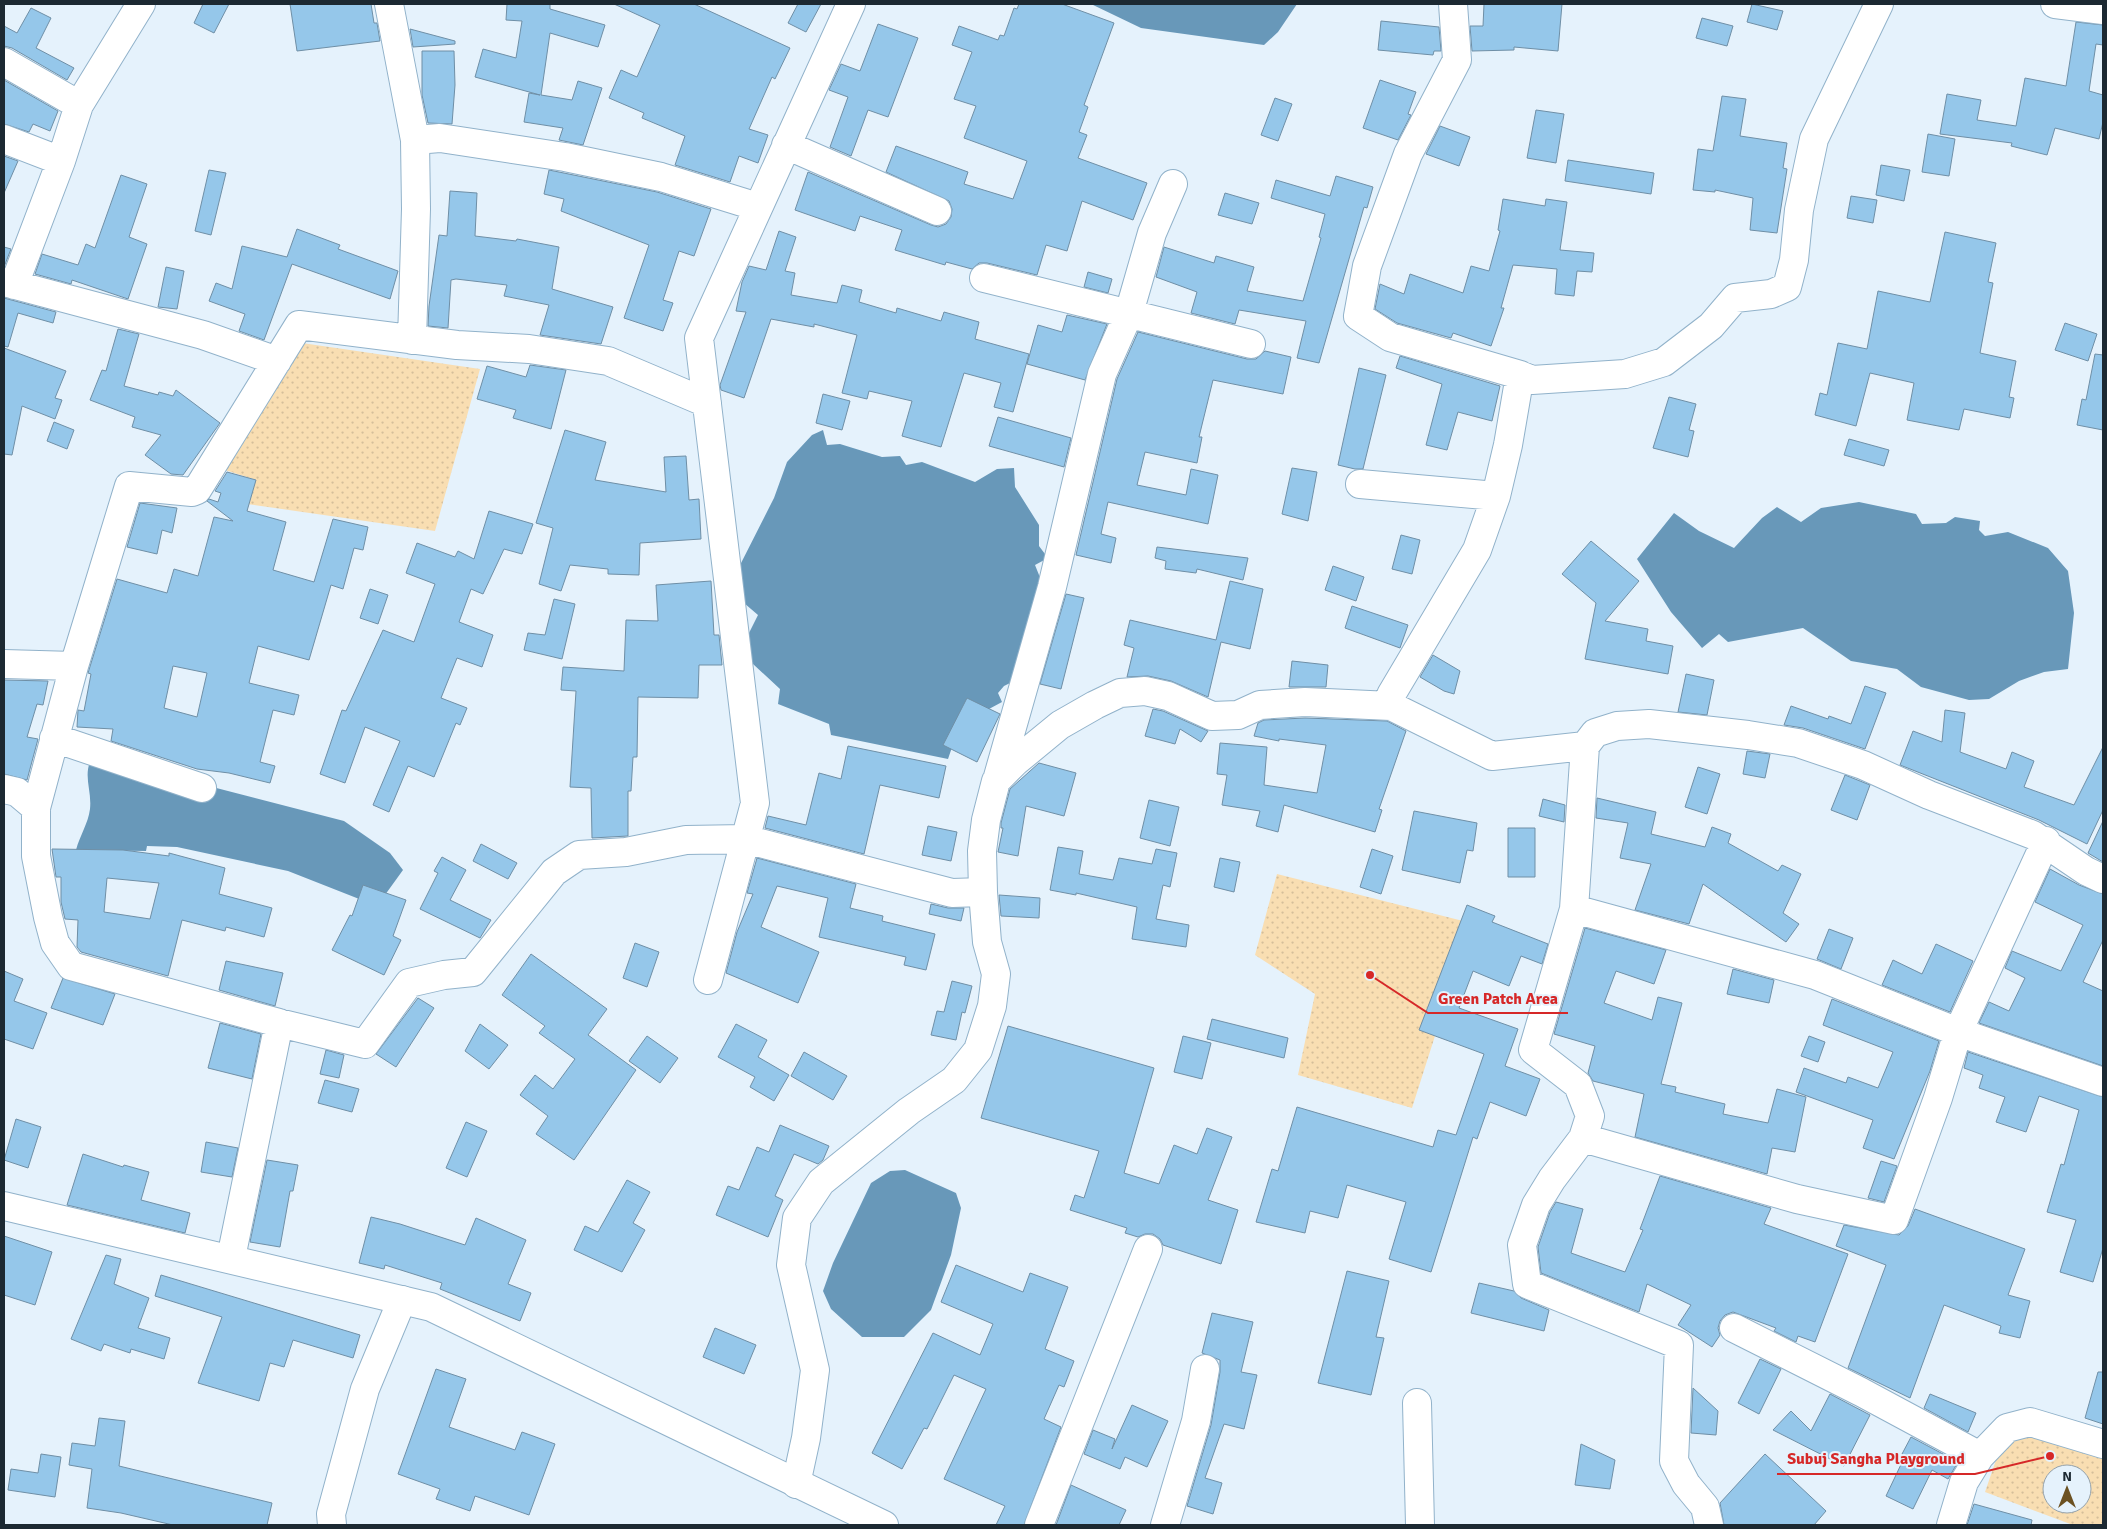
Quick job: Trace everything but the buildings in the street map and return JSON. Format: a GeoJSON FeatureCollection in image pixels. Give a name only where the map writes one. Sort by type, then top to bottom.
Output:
{"type":"FeatureCollection","features":[{"type":"Feature","properties":{"kind":"street"},"geometry":{"type":"LineString","coordinates":[[140,4],[79,105],[61,161],[9,284],[203,335],[276,361]]}},
{"type":"Feature","properties":{"kind":"street"},"geometry":{"type":"LineString","coordinates":[[389,4],[415,140],[416,209],[412,340]]}},
{"type":"Feature","properties":{"kind":"street"},"geometry":{"type":"LineString","coordinates":[[708,980],[755,804],[699,338],[851,4]]}},
{"type":"Feature","properties":{"kind":"street"},"geometry":{"type":"LineString","coordinates":[[1453,4],[1457,60],[1408,154],[1367,266],[1358,316],[1390,337],[1532,380],[1625,374],[1664,362],[1712,326],[1735,298],[1770,294],[1786,286],[1794,260],[1799,210],[1814,139],[1879,4]]}},
{"type":"Feature","properties":{"kind":"street"},"geometry":{"type":"LineString","coordinates":[[2055,4],[2103,10]]}},
{"type":"Feature","properties":{"kind":"street"},"geometry":{"type":"LineString","coordinates":[[4,62],[79,105]]}},
{"type":"Feature","properties":{"kind":"street"},"geometry":{"type":"LineString","coordinates":[[415,140],[440,138],[565,158],[661,177],[758,208]]}},
{"type":"Feature","properties":{"kind":"street"},"geometry":{"type":"LineString","coordinates":[[4,139],[61,161]]}},
{"type":"Feature","properties":{"kind":"street"},"geometry":{"type":"LineString","coordinates":[[786,145],[937,211]]}},
{"type":"Feature","properties":{"kind":"street"},"geometry":{"type":"LineString","coordinates":[[796,1484],[806,1438],[815,1370],[791,1266],[797,1218],[821,1182],[902,1116],[954,1080],[978,1050],[992,1006],[996,974],[987,942],[983,892],[982,851],[986,820],[1052,587],[1102,374],[1129,313],[1152,233],[1173,184]]}},
{"type":"Feature","properties":{"kind":"street"},"geometry":{"type":"LineString","coordinates":[[984,278],[1252,344]]}},
{"type":"Feature","properties":{"kind":"street"},"geometry":{"type":"LineString","coordinates":[[707,403],[608,361],[528,350],[412,340],[299,325],[197,490],[129,486],[74,666],[36,808],[36,856],[55,943],[71,966],[279,1023],[365,1044],[409,983],[444,975],[473,972],[554,872],[579,855],[626,852],[686,840],[746,840],[952,893],[983,892]]}},
{"type":"Feature","properties":{"kind":"street"},"geometry":{"type":"LineString","coordinates":[[1391,706],[1391,695],[1478,550],[1496,496],[1508,445],[1520,375]]}},
{"type":"Feature","properties":{"kind":"street"},"geometry":{"type":"LineString","coordinates":[[1360,484],[1496,496]]}},
{"type":"Feature","properties":{"kind":"street"},"geometry":{"type":"LineString","coordinates":[[4,664],[74,666]]}},
{"type":"Feature","properties":{"kind":"street"},"geometry":{"type":"LineString","coordinates":[[996,781],[1032,747],[1060,725],[1095,705],[1120,694],[1145,691],[1168,696],[1212,716],[1238,715],[1260,705],[1269,704],[1305,702],[1391,706],[1492,756],[1585,746]]}},
{"type":"Feature","properties":{"kind":"street"},"geometry":{"type":"LineString","coordinates":[[1709,1525],[1706,1507],[1686,1484],[1674,1461],[1679,1344],[1527,1284],[1522,1245],[1536,1205],[1583,1138],[1590,1116],[1578,1085],[1533,1050],[1574,909],[1585,746],[1595,733],[1617,726],[1649,724],[1748,735],[1798,744],[1863,765],[1929,795],[1982,814],[2046,841],[2086,871],[2103,879]]}},
{"type":"Feature","properties":{"kind":"street"},"geometry":{"type":"LineString","coordinates":[[54,738],[202,788]]}},
{"type":"Feature","properties":{"kind":"street"},"geometry":{"type":"LineString","coordinates":[[4,789],[17,792],[36,808]]}},
{"type":"Feature","properties":{"kind":"street"},"geometry":{"type":"LineString","coordinates":[[1583,1138],[1797,1199],[1894,1220],[1938,1098],[1958,1032],[2046,841]]}},
{"type":"Feature","properties":{"kind":"street"},"geometry":{"type":"LineString","coordinates":[[1574,909],[1815,975],[1958,1032],[2103,1082]]}},
{"type":"Feature","properties":{"kind":"street"},"geometry":{"type":"LineString","coordinates":[[232,1258],[279,1023]]}},
{"type":"Feature","properties":{"kind":"street"},"geometry":{"type":"LineString","coordinates":[[4,1206],[232,1258],[431,1307],[884,1525]]}},
{"type":"Feature","properties":{"kind":"street"},"geometry":{"type":"LineString","coordinates":[[1039,1525],[1148,1249]]}},
{"type":"Feature","properties":{"kind":"street"},"geometry":{"type":"LineString","coordinates":[[332,1525],[331,1514],[365,1389],[402,1300]]}},
{"type":"Feature","properties":{"kind":"street"},"geometry":{"type":"LineString","coordinates":[[1734,1328],[1861,1392],[1980,1456]]}},
{"type":"Feature","properties":{"kind":"street"},"geometry":{"type":"LineString","coordinates":[[1165,1525],[1196,1421],[1205,1369]]}},
{"type":"Feature","properties":{"kind":"street"},"geometry":{"type":"LineString","coordinates":[[1417,1403],[1420,1525]]}},
{"type":"Feature","properties":{"kind":"street"},"geometry":{"type":"LineString","coordinates":[[1951,1525],[1964,1482],[1980,1456],[2006,1428],[2030,1422],[2103,1444]]}},
{"type":"Feature","properties":{"kind":"shaded area"},"geometry":{"type":"Polygon","coordinates":[[[302,343],[480,369],[435,531],[247,504],[256,480],[222,469],[302,343]]]}},
{"type":"Feature","properties":{"kind":"shaded area"},"geometry":{"type":"Polygon","coordinates":[[[1277,874],[1471,923],[1412,1108],[1298,1075],[1315,994],[1255,955],[1277,874]]]}},
{"type":"Feature","properties":{"kind":"shaded area"},"geometry":{"type":"Polygon","coordinates":[[[2008,1425],[2103,1438],[2103,1525],[2073,1525],[2044,1514],[2092,1514],[2092,1464],[2042,1464],[2042,1513],[1985,1492],[2008,1425]]]}},
{"type":"Feature","properties":{"kind":"water"},"geometry":{"type":"Polygon","coordinates":[[[1091,4],[1297,4],[1278,32],[1264,45],[1141,28],[1091,4]]]}},
{"type":"Feature","properties":{"kind":"water"},"geometry":{"type":"Polygon","coordinates":[[[823,430],[827,445],[840,444],[882,457],[900,456],[906,465],[922,462],[975,482],[997,469],[1014,468],[1015,487],[1039,525],[1039,546],[1048,558],[1035,565],[1043,585],[1016,680],[1004,686],[998,693],[1002,702],[989,709],[966,706],[948,759],[831,735],[829,724],[778,704],[780,689],[753,664],[747,637],[758,615],[744,603],[736,573],[774,498],[787,462],[812,435],[823,430]]]}},
{"type":"Feature","properties":{"kind":"water"},"geometry":{"type":"Polygon","coordinates":[[[1859,502],[1916,514],[1922,524],[1946,523],[1955,517],[1980,521],[1979,530],[1985,536],[2008,532],[2048,548],[2068,571],[2074,613],[2068,669],[2044,672],[2019,681],[1989,699],[1969,700],[1921,687],[1897,669],[1851,661],[1803,628],[1728,642],[1719,634],[1702,648],[1671,612],[1637,559],[1674,513],[1699,531],[1734,548],[1762,518],[1777,507],[1801,522],[1821,508],[1859,502]]]}},
{"type":"Feature","properties":{"kind":"water"},"geometry":{"type":"Polygon","coordinates":[[[91,759],[197,783],[344,821],[390,853],[403,870],[377,906],[288,871],[177,847],[147,846],[146,851],[76,850],[88,820],[90,809],[88,772],[91,759]]]}},
{"type":"Feature","properties":{"kind":"water"},"geometry":{"type":"Polygon","coordinates":[[[905,1170],[956,1193],[961,1208],[951,1255],[931,1310],[904,1337],[862,1337],[831,1309],[823,1291],[833,1263],[871,1183],[890,1171],[905,1170]]]}},
{"type":"Feature","properties":{"kind":"place","name":"Green Patch Area"},"geometry":{"type":"Point","coordinates":[1370,975]}},
{"type":"Feature","properties":{"kind":"place","name":"Subuj Sangha Playground"},"geometry":{"type":"Point","coordinates":[2050,1456]}}]}
